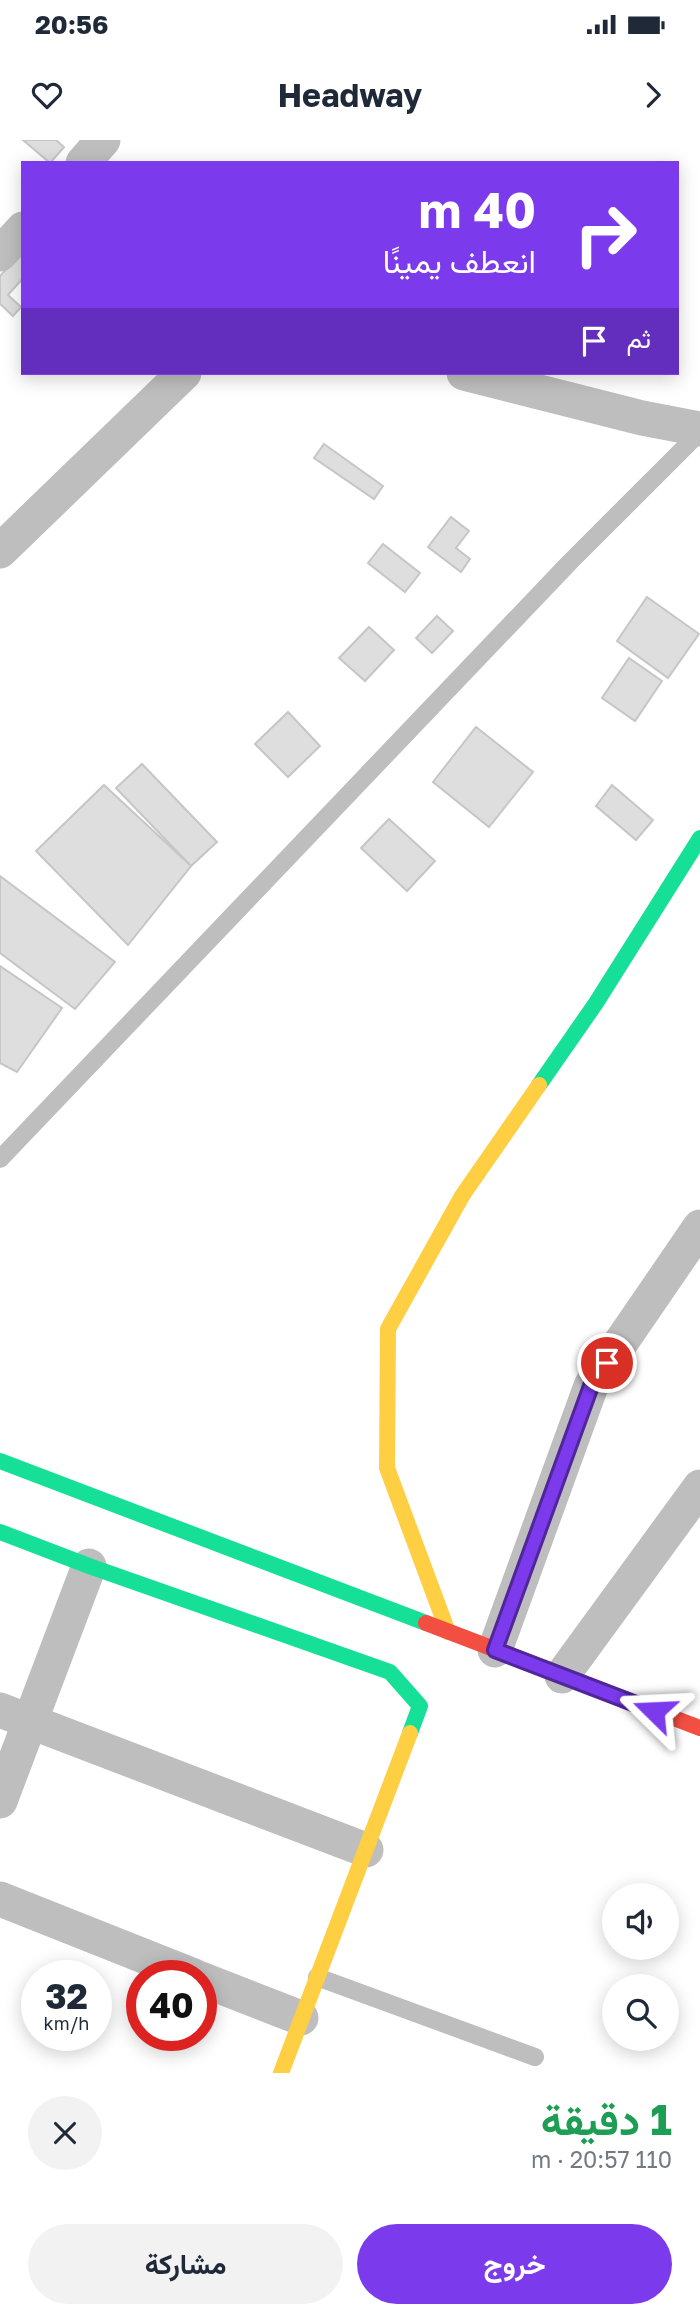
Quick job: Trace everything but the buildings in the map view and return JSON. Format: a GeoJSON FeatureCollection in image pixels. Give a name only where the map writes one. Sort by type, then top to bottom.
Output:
{"type":"FeatureCollection","features":[{"type":"Feature","properties":{"kind":"street"},"geometry":{"type":"LineString","coordinates":[[85,161],[103,140]]}},
{"type":"Feature","properties":{"kind":"street"},"geometry":{"type":"LineString","coordinates":[[0,254],[21,231]]}},
{"type":"Feature","properties":{"kind":"street"},"geometry":{"type":"LineString","coordinates":[[0,551],[182,375]]}},
{"type":"Feature","properties":{"kind":"street"},"geometry":{"type":"LineString","coordinates":[[472,375],[700,430]]}},
{"type":"Feature","properties":{"kind":"street"},"geometry":{"type":"LineString","coordinates":[[447,1632],[387,1468],[388,1329],[462,1196],[596,1003],[700,838]]}},
{"type":"Feature","properties":{"kind":"street"},"geometry":{"type":"LineString","coordinates":[[495,1650],[591,1386],[700,1227]]}},
{"type":"Feature","properties":{"kind":"street"},"geometry":{"type":"LineString","coordinates":[[0,1461],[700,1728]]}},
{"type":"Feature","properties":{"kind":"street"},"geometry":{"type":"LineString","coordinates":[[562,1676],[700,1487]]}},
{"type":"Feature","properties":{"kind":"street"},"geometry":{"type":"LineString","coordinates":[[0,1532],[390,1672],[420,1706],[281,2073]]}},
{"type":"Feature","properties":{"kind":"street"},"geometry":{"type":"LineString","coordinates":[[0,1801],[15,1716],[89,1566]]}},
{"type":"Feature","properties":{"kind":"street"},"geometry":{"type":"LineString","coordinates":[[15,1716],[366,1850]]}},
{"type":"Feature","properties":{"kind":"street"},"geometry":{"type":"LineString","coordinates":[[0,1899],[154,1960]]}},
{"type":"Feature","properties":{"kind":"street"},"geometry":{"type":"LineString","coordinates":[[217,1985],[301,2018]]}},
{"type":"Feature","properties":{"kind":"lane"},"geometry":{"type":"LineString","coordinates":[[0,1158],[700,430]]}},
{"type":"Feature","properties":{"kind":"lane"},"geometry":{"type":"LineString","coordinates":[[317,1977],[535,2057]]}},
{"type":"Feature","properties":{"kind":"traffic: fast"},"geometry":{"type":"LineString","coordinates":[[539,1085],[596,1003],[700,838]]}},
{"type":"Feature","properties":{"kind":"traffic: fast"},"geometry":{"type":"LineString","coordinates":[[0,1461],[426,1623]]}},
{"type":"Feature","properties":{"kind":"traffic: fast"},"geometry":{"type":"LineString","coordinates":[[0,1532],[390,1672],[420,1706],[410,1733]]}},
{"type":"Feature","properties":{"kind":"traffic: slow"},"geometry":{"type":"LineString","coordinates":[[448,1632],[387,1468],[388,1329],[462,1196],[539,1085]]}},
{"type":"Feature","properties":{"kind":"traffic: slow"},"geometry":{"type":"LineString","coordinates":[[281,2073],[410,1733]]}},
{"type":"Feature","properties":{"kind":"traffic: jam"},"geometry":{"type":"LineString","coordinates":[[426,1623],[700,1728]]}},
{"type":"Feature","properties":{"kind":"route"},"geometry":{"type":"LineString","coordinates":[[607,1363],[591,1386],[495,1650],[654,1711]]}}]}
